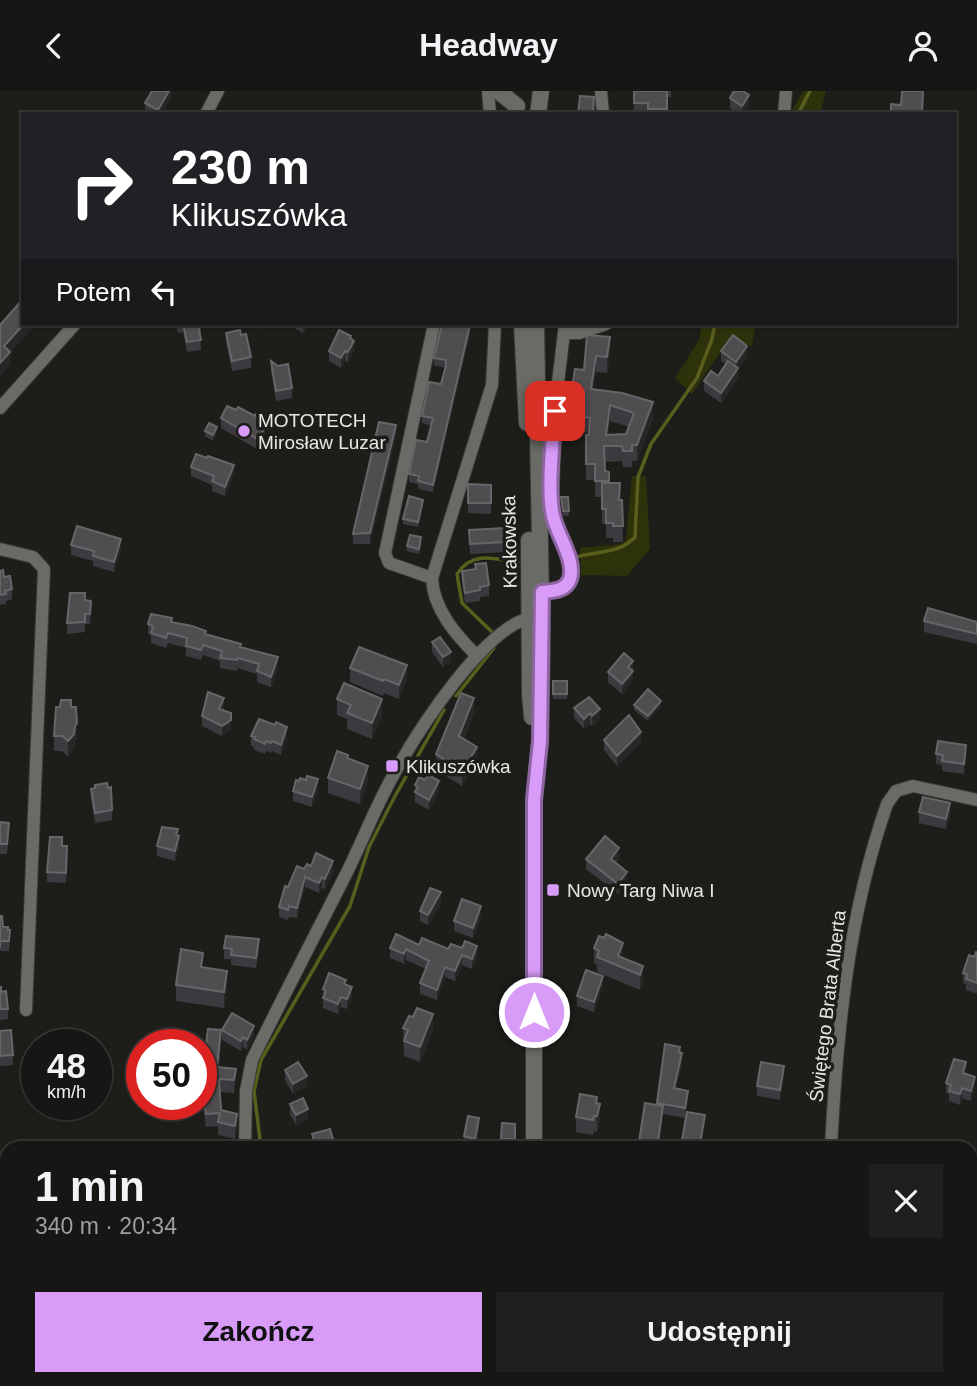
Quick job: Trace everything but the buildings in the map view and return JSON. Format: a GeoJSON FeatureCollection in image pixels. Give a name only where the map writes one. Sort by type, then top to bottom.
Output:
{"type":"FeatureCollection","features":[{"type":"Feature","properties":{"kind":"main road"},"geometry":{"type":"LineString","coordinates":[[498,91],[517,104]]}},
{"type":"Feature","properties":{"kind":"main road"},"geometry":{"type":"LineString","coordinates":[[538,112],[543,93]]}},
{"type":"Feature","properties":{"kind":"main road","name":"Krakowska"},"geometry":{"type":"LineString","coordinates":[[522,326],[536,592]]}},
{"type":"Feature","properties":{"kind":"main road","name":"Krakowska"},"geometry":{"type":"LineString","coordinates":[[534,1141],[534,800],[542,692],[536,617],[536,326]]}},
{"type":"Feature","properties":{"kind":"street"},"geometry":{"type":"LineString","coordinates":[[207,112],[218,91]]}},
{"type":"Feature","properties":{"kind":"street"},"geometry":{"type":"LineString","coordinates":[[488,91],[490,112]]}},
{"type":"Feature","properties":{"kind":"street"},"geometry":{"type":"LineString","coordinates":[[601,91],[603,112]]}},
{"type":"Feature","properties":{"kind":"street"},"geometry":{"type":"LineString","coordinates":[[784,112],[786,91]]}},
{"type":"Feature","properties":{"kind":"street"},"geometry":{"type":"LineString","coordinates":[[0,408],[73,326]]}},
{"type":"Feature","properties":{"kind":"street"},"geometry":{"type":"LineString","coordinates":[[432,577],[389,563],[385,552],[434,326]]}},
{"type":"Feature","properties":{"kind":"street"},"geometry":{"type":"LineString","coordinates":[[477,656],[458,637],[439,607],[432,587],[432,577],[492,384],[495,326]]}},
{"type":"Feature","properties":{"kind":"street"},"geometry":{"type":"LineString","coordinates":[[536,592],[560,590],[566,586],[571,575],[568,557],[552,512],[553,440],[565,328],[579,333],[600,326]]}},
{"type":"Feature","properties":{"kind":"street"},"geometry":{"type":"LineString","coordinates":[[0,549],[33,557],[44,569],[26,1010]]}},
{"type":"Feature","properties":{"kind":"street"},"geometry":{"type":"LineString","coordinates":[[245,1141],[246,1091],[252,1060],[352,864],[393,775],[424,725],[477,656],[511,625],[536,617]]}},
{"type":"Feature","properties":{"kind":"street","name":"Świętego Brata Alberta"},"geometry":{"type":"LineString","coordinates":[[831,1141],[836,1057],[849,950],[857,907],[887,804],[896,791],[913,786],[977,800]]}},
{"type":"Feature","properties":{"kind":"green space"},"geometry":{"type":"Polygon","coordinates":[[[803,91],[826,91],[821,112],[791,112],[803,91]]]}},
{"type":"Feature","properties":{"kind":"green space"},"geometry":{"type":"Polygon","coordinates":[[[702,326],[755,327],[752,346],[729,339],[692,394],[675,378],[699,340],[702,326]]]}},
{"type":"Feature","properties":{"kind":"green space"},"geometry":{"type":"Polygon","coordinates":[[[632,476],[646,476],[650,549],[627,576],[581,575],[580,548],[621,544],[626,540],[632,476]]]}},
{"type":"Feature","properties":{"kind":"waterway","name":"Klikuszówka"},"geometry":{"type":"LineString","coordinates":[[799,112],[810,91]]}},
{"type":"Feature","properties":{"kind":"waterway","name":"Klikuszówka"},"geometry":{"type":"LineString","coordinates":[[576,557],[615,549],[635,537],[638,477],[651,444],[697,378],[715,326]]}},
{"type":"Feature","properties":{"kind":"waterway","name":"Klikuszówka"},"geometry":{"type":"LineString","coordinates":[[493,633],[462,603],[457,574],[463,566],[478,559],[493,558],[519,563]]}},
{"type":"Feature","properties":{"kind":"waterway","name":"Klikuszówka"},"geometry":{"type":"LineString","coordinates":[[456,696],[494,648]]}},
{"type":"Feature","properties":{"kind":"waterway","name":"Klikuszówka"},"geometry":{"type":"LineString","coordinates":[[260,1141],[254,1091],[261,1060],[350,906],[369,847],[444,710]]}},
{"type":"Feature","properties":{"kind":"place","name":"MOTOTECH Mirosław Luzar"},"geometry":{"type":"Point","coordinates":[244,431]}},
{"type":"Feature","properties":{"kind":"place","name":"Klikuszówka"},"geometry":{"type":"Point","coordinates":[392,766]}},
{"type":"Feature","properties":{"kind":"place","name":"Nowy Targ Niwa I"},"geometry":{"type":"Point","coordinates":[553,890]}},
{"type":"Feature","properties":{"kind":"route"},"geometry":{"type":"LineString","coordinates":[[534,1012],[534,800],[542,692],[542,592],[560,590],[569,583],[571,575],[568,557],[552,512],[555,411]]}}]}
